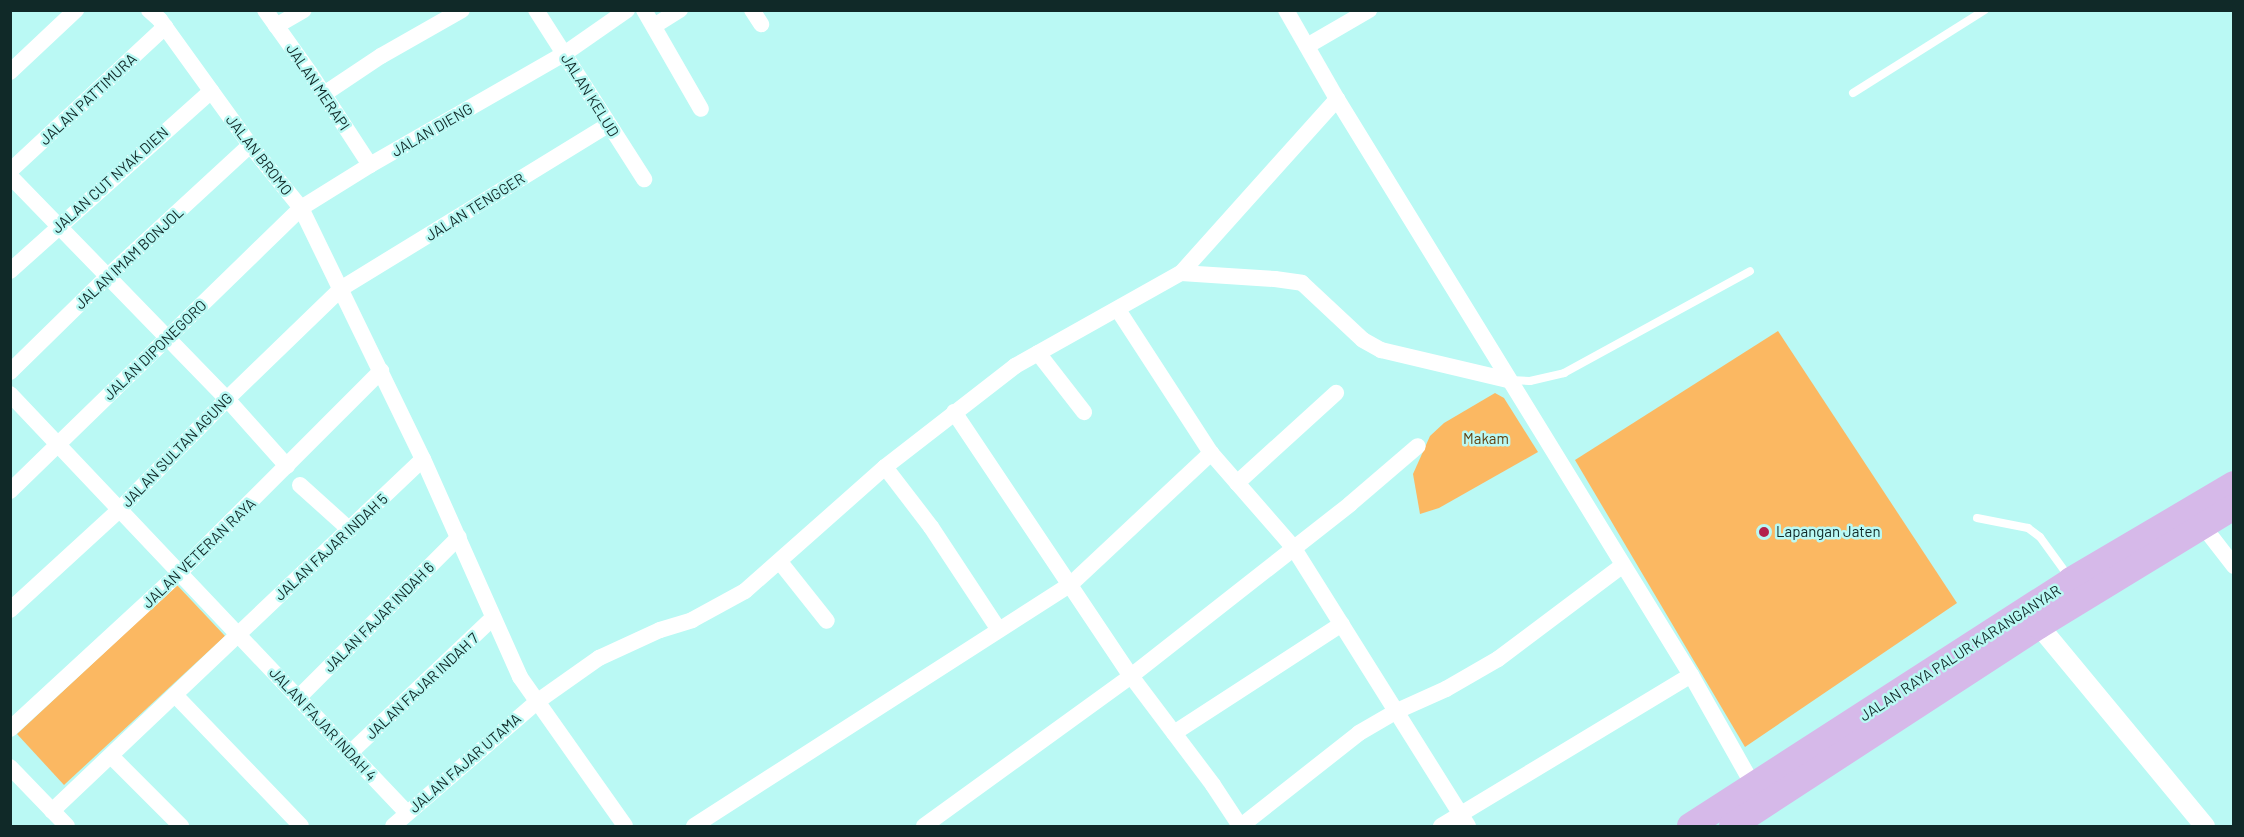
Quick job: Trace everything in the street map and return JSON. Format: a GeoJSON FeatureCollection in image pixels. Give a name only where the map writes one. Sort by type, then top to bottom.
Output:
{"type":"FeatureCollection","features":[{"type":"Feature","properties":{"kind":"main road","name":"JALAN RAYA PALUR KARANGANYAR"},"geometry":{"type":"LineString","coordinates":[[1690,826],[1759,796],[2042,629],[2078,590],[2234,484]]}},
{"type":"Feature","properties":{"kind":"main road","name":"JALAN RAYA PALUR KARANGANYAR"},"geometry":{"type":"LineString","coordinates":[[2078,590],[2211,536],[2234,507]]}},
{"type":"Feature","properties":{"kind":"main road","name":"JALAN RAYA PALUR KARANGANYAR"},"geometry":{"type":"LineString","coordinates":[[1732,826],[1759,796]]}},
{"type":"Feature","properties":{"kind":"street"},"geometry":{"type":"LineString","coordinates":[[10,72],[76,10]]}},
{"type":"Feature","properties":{"kind":"street","name":"JALAN MERAPI"},"geometry":{"type":"LineString","coordinates":[[265,10],[370,165]]}},
{"type":"Feature","properties":{"kind":"street"},"geometry":{"type":"LineString","coordinates":[[276,26],[304,10]]}},
{"type":"Feature","properties":{"kind":"street"},"geometry":{"type":"LineString","coordinates":[[324,94],[381,56],[462,10]]}},
{"type":"Feature","properties":{"kind":"street","name":"JALAN KELUD"},"geometry":{"type":"LineString","coordinates":[[536,10],[644,180]]}},
{"type":"Feature","properties":{"kind":"street","name":"JALAN DIENG"},"geometry":{"type":"LineString","coordinates":[[301,208],[370,165],[564,54],[627,10]]}},
{"type":"Feature","properties":{"kind":"street"},"geometry":{"type":"LineString","coordinates":[[644,10],[701,109]]}},
{"type":"Feature","properties":{"kind":"street"},"geometry":{"type":"LineString","coordinates":[[654,27],[680,10]]}},
{"type":"Feature","properties":{"kind":"street"},"geometry":{"type":"LineString","coordinates":[[1286,10],[1337,99],[1508,380],[1691,675],[1759,796]]}},
{"type":"Feature","properties":{"kind":"street"},"geometry":{"type":"LineString","coordinates":[[1307,46],[1369,10]]}},
{"type":"Feature","properties":{"kind":"street","name":"JALAN BROMO"},"geometry":{"type":"LineString","coordinates":[[161,17],[250,145],[301,208],[342,288],[423,459],[520,676],[625,826]]}},
{"type":"Feature","properties":{"kind":"street","name":"JALAN PATTIMURA"},"geometry":{"type":"LineString","coordinates":[[10,171],[161,17]]}},
{"type":"Feature","properties":{"kind":"street","name":"JALAN CUT NYAK DIEN"},"geometry":{"type":"LineString","coordinates":[[10,271],[211,91]]}},
{"type":"Feature","properties":{"kind":"street","name":"JALAN FAJAR UTAMA"},"geometry":{"type":"LineString","coordinates":[[393,826],[538,701],[599,658],[660,630],[692,620],[745,591],[885,467],[1015,366],[1181,273],[1337,99]]}},
{"type":"Feature","properties":{"kind":"street","name":"JALAN TENGGER"},"geometry":{"type":"LineString","coordinates":[[342,288],[608,125]]}},
{"type":"Feature","properties":{"kind":"street","name":"JALAN IMAM BONJOL"},"geometry":{"type":"LineString","coordinates":[[10,372],[107,277],[250,145]]}},
{"type":"Feature","properties":{"kind":"street"},"geometry":{"type":"LineString","coordinates":[[10,176],[227,399],[287,466]]}},
{"type":"Feature","properties":{"kind":"street","name":"JALAN DIPONEGORO"},"geometry":{"type":"LineString","coordinates":[[10,491],[301,208]]}},
{"type":"Feature","properties":{"kind":"street"},"geometry":{"type":"LineString","coordinates":[[1181,273],[1302,283],[1362,340],[1381,350],[1508,380]]}},
{"type":"Feature","properties":{"kind":"street","name":"JALAN SULTAN AGUNG"},"geometry":{"type":"LineString","coordinates":[[10,609],[119,510],[227,399],[342,288]]}},
{"type":"Feature","properties":{"kind":"street"},"geometry":{"type":"LineString","coordinates":[[1118,310],[1211,453],[1293,547],[1464,821]]}},
{"type":"Feature","properties":{"kind":"street"},"geometry":{"type":"LineString","coordinates":[[1038,353],[1084,412]]}},
{"type":"Feature","properties":{"kind":"street","name":"JALAN VETERAN RAYA"},"geometry":{"type":"LineString","coordinates":[[10,729],[179,573],[381,370]]}},
{"type":"Feature","properties":{"kind":"street"},"geometry":{"type":"LineString","coordinates":[[1237,483],[1336,393]]}},
{"type":"Feature","properties":{"kind":"street","name":"JALAN FAJAR INDAH 4"},"geometry":{"type":"LineString","coordinates":[[10,394],[407,813]]}},
{"type":"Feature","properties":{"kind":"street"},"geometry":{"type":"LineString","coordinates":[[954,412],[1131,676],[1213,785],[1240,826],[1359,733],[1397,711],[1446,689],[1498,659],[1622,566]]}},
{"type":"Feature","properties":{"kind":"street"},"geometry":{"type":"LineString","coordinates":[[924,826],[1131,676],[1350,504],[1418,446]]}},
{"type":"Feature","properties":{"kind":"street"},"geometry":{"type":"LineString","coordinates":[[694,826],[1071,584],[1211,453]]}},
{"type":"Feature","properties":{"kind":"street","name":"JALAN FAJAR INDAH 5"},"geometry":{"type":"LineString","coordinates":[[52,812],[423,459]]}},
{"type":"Feature","properties":{"kind":"street"},"geometry":{"type":"LineString","coordinates":[[885,467],[931,527],[999,630]]}},
{"type":"Feature","properties":{"kind":"street"},"geometry":{"type":"LineString","coordinates":[[300,484],[350,530]]}},
{"type":"Feature","properties":{"kind":"street"},"geometry":{"type":"LineString","coordinates":[[2211,536],[2234,566]]}},
{"type":"Feature","properties":{"kind":"street","name":"JALAN FAJAR INDAH 6"},"geometry":{"type":"LineString","coordinates":[[299,697],[459,537]]}},
{"type":"Feature","properties":{"kind":"street"},"geometry":{"type":"LineString","coordinates":[[780,562],[827,621]]}},
{"type":"Feature","properties":{"kind":"street","name":"JALAN FAJAR INDAH 7"},"geometry":{"type":"LineString","coordinates":[[350,753],[494,618]]}},
{"type":"Feature","properties":{"kind":"street"},"geometry":{"type":"LineString","coordinates":[[1174,733],[1342,624]]}},
{"type":"Feature","properties":{"kind":"street"},"geometry":{"type":"LineString","coordinates":[[2042,629],[2205,826]]}},
{"type":"Feature","properties":{"kind":"street"},"geometry":{"type":"LineString","coordinates":[[1441,826],[1464,821],[1691,675]]}},
{"type":"Feature","properties":{"kind":"street"},"geometry":{"type":"LineString","coordinates":[[176,696],[301,826]]}},
{"type":"Feature","properties":{"kind":"street"},"geometry":{"type":"LineString","coordinates":[[112,757],[181,826]]}},
{"type":"Feature","properties":{"kind":"street"},"geometry":{"type":"LineString","coordinates":[[10,767],[67,826]]}},
{"type":"Feature","properties":{"kind":"lane"},"geometry":{"type":"LineString","coordinates":[[1853,93],[1985,10]]}},
{"type":"Feature","properties":{"kind":"lane"},"geometry":{"type":"LineString","coordinates":[[1508,380],[1530,381],[1564,373],[1750,271]]}},
{"type":"Feature","properties":{"kind":"lane"},"geometry":{"type":"LineString","coordinates":[[1977,518],[2028,528],[2040,537],[2078,590]]}},
{"type":"Feature","properties":{"kind":"green space","name":"Lapangan Jaten"},"geometry":{"type":"Polygon","coordinates":[[[1778,331],[1957,603],[1745,747],[1575,460],[1778,331]]]}},
{"type":"Feature","properties":{"kind":"green space","name":"Makam"},"geometry":{"type":"Polygon","coordinates":[[[1495,393],[1504,398],[1538,452],[1439,508],[1420,514],[1413,474],[1430,436],[1444,423],[1495,393]]]}},
{"type":"Feature","properties":{"kind":"green space"},"geometry":{"type":"Polygon","coordinates":[[[177,585],[225,636],[64,785],[17,734],[177,585]]]}},
{"type":"Feature","properties":{"kind":"place","name":"Lapangan Jaten"},"geometry":{"type":"Point","coordinates":[1764,532]}}]}
